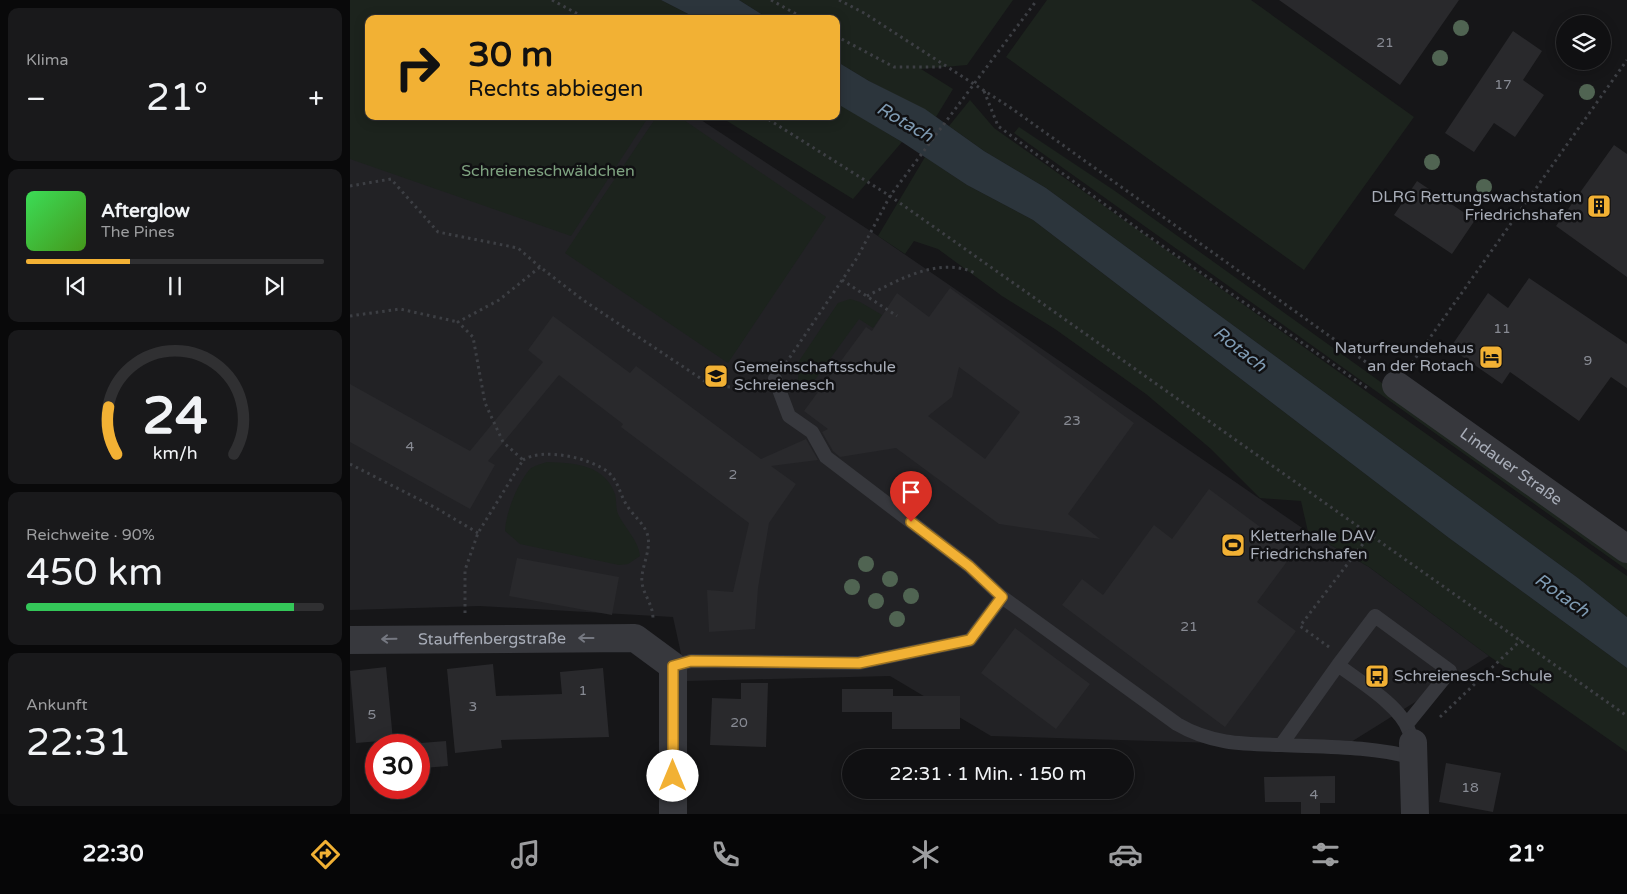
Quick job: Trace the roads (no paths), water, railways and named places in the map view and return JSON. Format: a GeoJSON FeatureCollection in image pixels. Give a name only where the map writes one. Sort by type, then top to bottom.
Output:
{"type":"FeatureCollection","features":[{"type":"Feature","properties":{"kind":"street","name":"Lindauer Straße"},"geometry":{"type":"LineString","coordinates":[[1383,388],[1627,549]]}},
{"type":"Feature","properties":{"kind":"street","name":"Stauffenbergstraße"},"geometry":{"type":"LineString","coordinates":[[350,640],[464,638],[654,652]]}},
{"type":"Feature","properties":{"kind":"street"},"geometry":{"type":"LineString","coordinates":[[654,652],[673,814]]}},
{"type":"Feature","properties":{"kind":"street"},"geometry":{"type":"LineString","coordinates":[[1411,742],[1415,814]]}},
{"type":"Feature","properties":{"kind":"lane"},"geometry":{"type":"LineString","coordinates":[[775,379],[789,416],[812,432],[826,457],[969,566],[1002,597],[1177,724],[1194,734],[1214,741],[1242,745],[1280,745],[1387,751],[1411,742],[1450,671],[1375,616],[1280,745]]}},
{"type":"Feature","properties":{"kind":"lane"},"geometry":{"type":"LineString","coordinates":[[654,652],[691,661],[859,663],[970,640],[1002,597]]}},
{"type":"Feature","properties":{"kind":"lane"},"geometry":{"type":"LineString","coordinates":[[1338,665],[1388,704],[1411,742]]}},
{"type":"Feature","properties":{"kind":"water"},"geometry":{"type":"Polygon","coordinates":[[[661,0],[739,0],[763,15],[690,15],[661,0]]]}},
{"type":"Feature","properties":{"kind":"water","name":"Rotach"},"geometry":{"type":"Polygon","coordinates":[[[840,63],[869,81],[925,109],[984,151],[1046,188],[1578,578],[1627,617],[1627,668],[1449,538],[1033,220],[967,185],[902,142],[840,105],[840,63]]]}},
{"type":"Feature","properties":{"kind":"place","name":"DLRG Rettungswachstation Friedrichshafen"},"geometry":{"type":"Point","coordinates":[1599,206]}},
{"type":"Feature","properties":{"kind":"place","name":"Naturfreundehaus an der Rotach"},"geometry":{"type":"Point","coordinates":[1491,357]}},
{"type":"Feature","properties":{"kind":"place","name":"Gemeinschaftsschule Schreienesch"},"geometry":{"type":"Point","coordinates":[716,376]}},
{"type":"Feature","properties":{"kind":"place","name":"Kletterhalle DAV Friedrichshafen"},"geometry":{"type":"Point","coordinates":[1233,545]}},
{"type":"Feature","properties":{"kind":"place","name":"Schreienesch-Schule"},"geometry":{"type":"Point","coordinates":[1377,676]}},
{"type":"Feature","properties":{"kind":"park label","name":"Schreieneschwäldchen"},"geometry":{"type":"Point","coordinates":[548,171]}}]}
